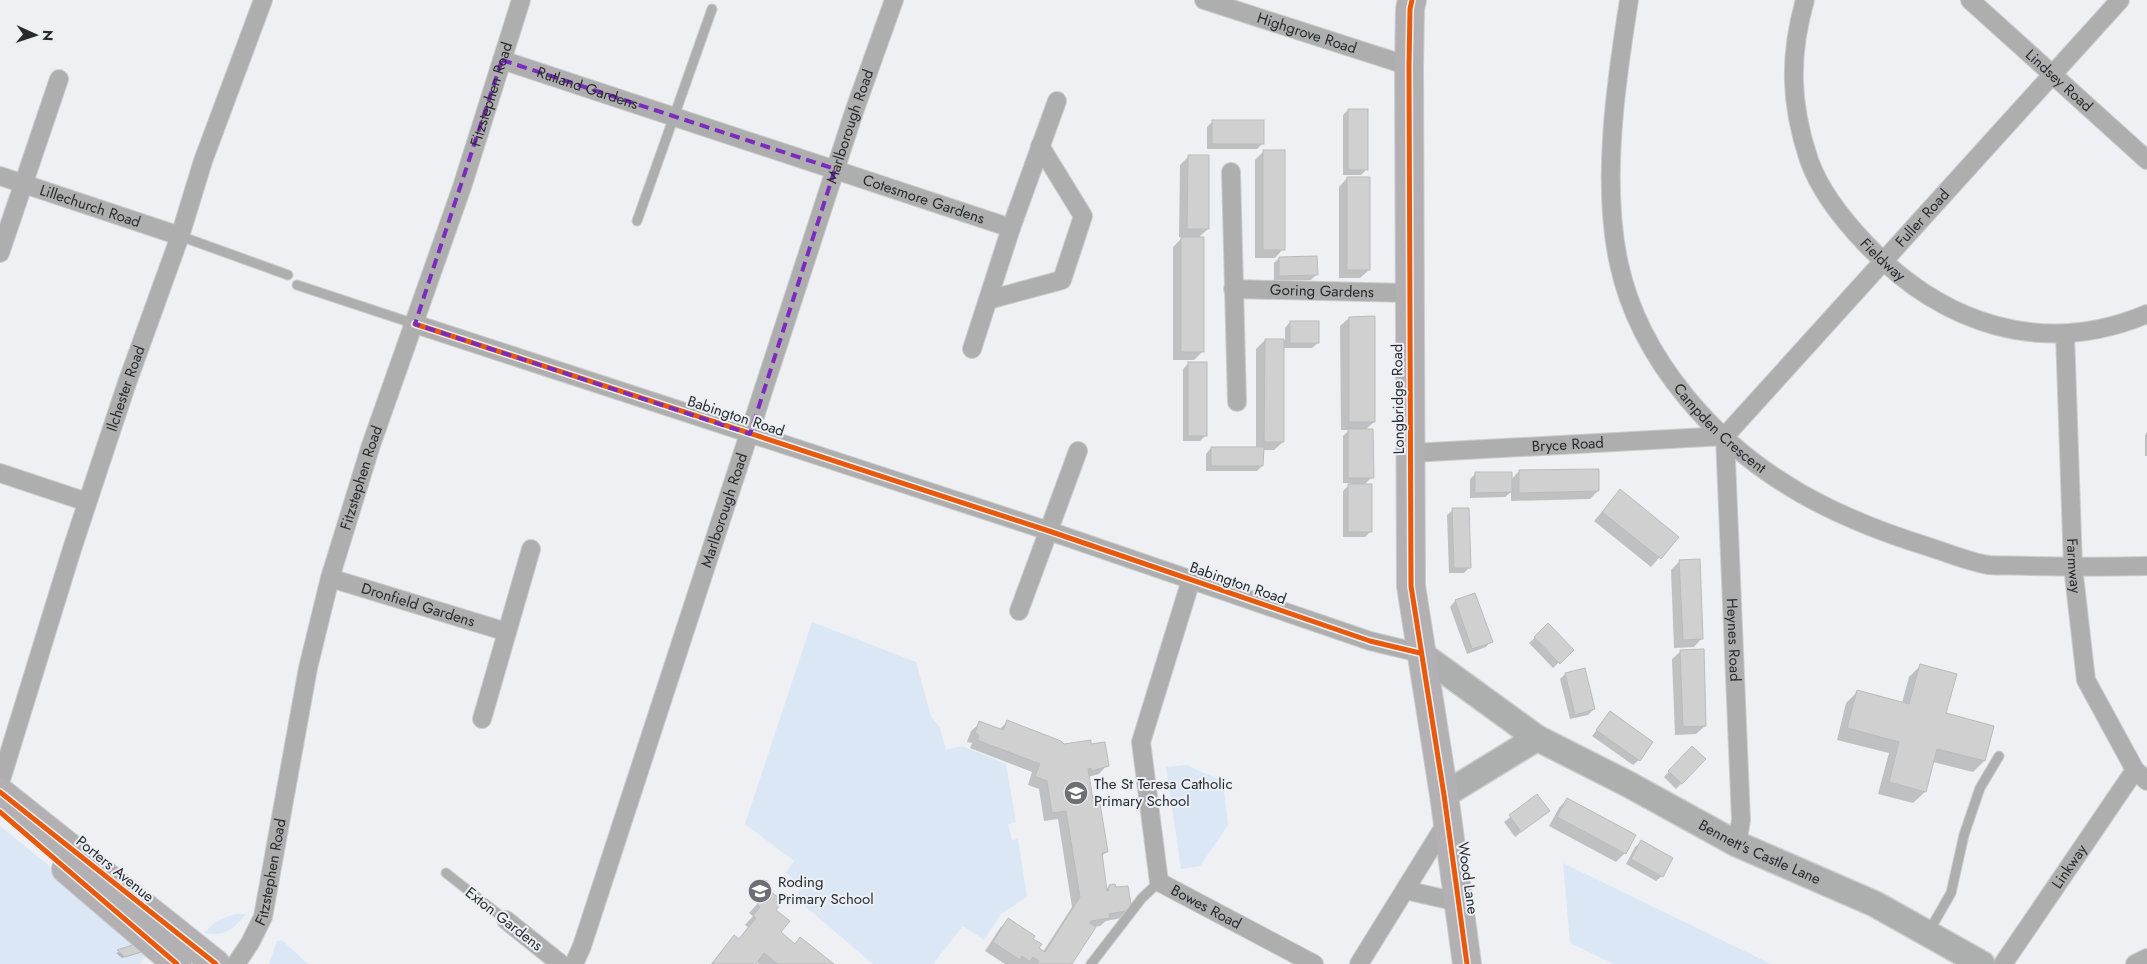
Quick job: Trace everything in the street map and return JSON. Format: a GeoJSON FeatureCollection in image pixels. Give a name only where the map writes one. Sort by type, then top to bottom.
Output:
{"type":"FeatureCollection","features":[{"type":"Feature","properties":{"kind":"main road","name":"Longbridge Road"},"geometry":{"type":"LineString","coordinates":[[1412,0],[1410,8],[1409,66],[1409,293],[1412,453],[1411,586],[1420,653],[1444,795]]}},
{"type":"Feature","properties":{"kind":"main road","name":"Bennett's Castle Lane"},"geometry":{"type":"LineString","coordinates":[[1420,653],[1537,738],[1628,784],[1738,844],[1875,904],[1982,964]]}},
{"type":"Feature","properties":{"kind":"main road"},"geometry":{"type":"LineString","coordinates":[[1444,795],[1537,738]]}},
{"type":"Feature","properties":{"kind":"main road","name":"Porters Avenue"},"geometry":{"type":"LineString","coordinates":[[0,792],[216,964]]}},
{"type":"Feature","properties":{"kind":"main road","name":"Wood Lane"},"geometry":{"type":"LineString","coordinates":[[1444,795],[1467,964]]}},
{"type":"Feature","properties":{"kind":"main road","name":"Porters Avenue"},"geometry":{"type":"LineString","coordinates":[[0,812],[177,964]]}},
{"type":"Feature","properties":{"kind":"street","name":"Ilchester Road"},"geometry":{"type":"LineString","coordinates":[[0,783],[127,383],[180,236],[203,161],[263,0]]}},
{"type":"Feature","properties":{"kind":"street","name":"Fitzstephen Road"},"geometry":{"type":"LineString","coordinates":[[236,964],[250,943],[263,917],[308,668],[330,578],[371,445],[415,324],[521,0]]}},
{"type":"Feature","properties":{"kind":"street","name":"Marlborough Road"},"geometry":{"type":"LineString","coordinates":[[574,964],[582,946],[835,169],[894,0]]}},
{"type":"Feature","properties":{"kind":"street","name":"Highgrove Road"},"geometry":{"type":"LineString","coordinates":[[1204,0],[1227,4],[1409,66]]}},
{"type":"Feature","properties":{"kind":"street","name":"Campden Crescent"},"geometry":{"type":"LineString","coordinates":[[1629,0],[1621,49],[1613,142],[1611,218],[1619,264],[1630,304],[1648,344],[1675,383],[1703,416],[1752,460],[1802,494],[1886,534],[1987,564],[2073,567],[2147,566]]}},
{"type":"Feature","properties":{"kind":"street","name":"Fieldway"},"geometry":{"type":"LineString","coordinates":[[1805,0],[1797,27],[1793,65],[1797,116],[1810,161],[1828,197],[1844,218],[1882,260],[1932,299],[1958,313],[2017,332],[2065,334],[2123,324],[2147,314]]}},
{"type":"Feature","properties":{"kind":"street","name":"Lindsey Road"},"geometry":{"type":"LineString","coordinates":[[1970,0],[2147,160]]}},
{"type":"Feature","properties":{"kind":"street","name":"Fuller Road"},"geometry":{"type":"LineString","coordinates":[[1724,436],[2120,0]]}},
{"type":"Feature","properties":{"kind":"street","name":"Rutland Gardens"},"geometry":{"type":"LineString","coordinates":[[502,60],[835,169]]}},
{"type":"Feature","properties":{"kind":"street"},"geometry":{"type":"LineString","coordinates":[[0,253],[59,79]]}},
{"type":"Feature","properties":{"kind":"street"},"geometry":{"type":"LineString","coordinates":[[972,349],[1011,228],[1057,101]]}},
{"type":"Feature","properties":{"kind":"street"},"geometry":{"type":"LineString","coordinates":[[988,300],[1062,280],[1083,216],[1040,146]]}},
{"type":"Feature","properties":{"kind":"street","name":"Cotesmore Gardens"},"geometry":{"type":"LineString","coordinates":[[835,169],[1011,228]]}},
{"type":"Feature","properties":{"kind":"street"},"geometry":{"type":"LineString","coordinates":[[1232,172],[1233,289],[1237,402]]}},
{"type":"Feature","properties":{"kind":"street","name":"Lillechurch Road"},"geometry":{"type":"LineString","coordinates":[[0,176],[180,236]]}},
{"type":"Feature","properties":{"kind":"street","name":"Goring Gardens"},"geometry":{"type":"LineString","coordinates":[[1233,289],[1409,293]]}},
{"type":"Feature","properties":{"kind":"street","name":"Babington Road"},"geometry":{"type":"LineString","coordinates":[[415,324],[1049,531],[1370,641],[1420,653]]}},
{"type":"Feature","properties":{"kind":"street","name":"Farmway"},"geometry":{"type":"LineString","coordinates":[[2065,334],[2073,567],[2086,680],[2141,776]]}},
{"type":"Feature","properties":{"kind":"street","name":"Bryce Road"},"geometry":{"type":"LineString","coordinates":[[1412,453],[1724,436]]}},
{"type":"Feature","properties":{"kind":"street","name":"Heynes Road"},"geometry":{"type":"LineString","coordinates":[[1724,436],[1741,820],[1738,844]]}},
{"type":"Feature","properties":{"kind":"street"},"geometry":{"type":"LineString","coordinates":[[1019,611],[1078,452]]}},
{"type":"Feature","properties":{"kind":"street"},"geometry":{"type":"LineString","coordinates":[[0,473],[88,502]]}},
{"type":"Feature","properties":{"kind":"street"},"geometry":{"type":"LineString","coordinates":[[482,718],[531,549]]}},
{"type":"Feature","properties":{"kind":"street","name":"Dronfield Gardens"},"geometry":{"type":"LineString","coordinates":[[330,578],[507,632]]}},
{"type":"Feature","properties":{"kind":"street","name":"Bowes Road"},"geometry":{"type":"LineString","coordinates":[[1191,580],[1141,742],[1159,882],[1314,964]]}},
{"type":"Feature","properties":{"kind":"street","name":"Linkway"},"geometry":{"type":"LineString","coordinates":[[2003,964],[2141,776]]}},
{"type":"Feature","properties":{"kind":"street"},"geometry":{"type":"LineString","coordinates":[[1359,964],[1447,822]]}},
{"type":"Feature","properties":{"kind":"street"},"geometry":{"type":"LineString","coordinates":[[1405,890],[1458,902]]}},
{"type":"Feature","properties":{"kind":"street","name":"Exton Gardens"},"geometry":{"type":"LineString","coordinates":[[506,920],[561,964]]}},
{"type":"Feature","properties":{"kind":"street"},"geometry":{"type":"LineString","coordinates":[[2135,964],[2147,958]]}},
{"type":"Feature","properties":{"kind":"lane"},"geometry":{"type":"LineString","coordinates":[[637,221],[712,10]]}},
{"type":"Feature","properties":{"kind":"lane"},"geometry":{"type":"LineString","coordinates":[[180,236],[288,275]]}},
{"type":"Feature","properties":{"kind":"lane"},"geometry":{"type":"LineString","coordinates":[[297,285],[415,324]]}},
{"type":"Feature","properties":{"kind":"lane"},"geometry":{"type":"LineString","coordinates":[[1928,934],[1951,892],[1964,835],[1980,788],[1999,756]]}},
{"type":"Feature","properties":{"kind":"lane","name":"Exton Gardens"},"geometry":{"type":"LineString","coordinates":[[446,873],[506,920]]}},
{"type":"Feature","properties":{"kind":"lane"},"geometry":{"type":"LineString","coordinates":[[1091,964],[1142,898],[1159,882]]}},
{"type":"Feature","properties":{"kind":"highlighted area"},"geometry":{"type":"Polygon","coordinates":[[[502,60],[835,169],[750,434],[415,324],[502,60]]]}},
{"type":"Feature","properties":{"kind":"shaded area"},"geometry":{"type":"Polygon","coordinates":[[[812,622],[916,662],[931,716],[940,728],[946,750],[962,746],[1006,764],[1016,822],[1008,824],[1012,840],[1018,839],[1027,897],[1001,914],[984,940],[963,926],[933,964],[873,964],[794,897],[803,886],[786,873],[794,861],[745,824],[812,622]]]}},
{"type":"Feature","properties":{"kind":"shaded area"},"geometry":{"type":"Polygon","coordinates":[[[1186,765],[1223,781],[1228,825],[1200,866],[1181,869],[1166,767],[1186,765]]]}},
{"type":"Feature","properties":{"kind":"shaded area"},"geometry":{"type":"Polygon","coordinates":[[[0,826],[58,873],[147,955],[140,964],[0,964],[0,826]]]}},
{"type":"Feature","properties":{"kind":"shaded area"},"geometry":{"type":"Polygon","coordinates":[[[1563,863],[1771,964],[1614,964],[1570,943],[1563,863]]]}},
{"type":"Feature","properties":{"kind":"shaded area"},"geometry":{"type":"Polygon","coordinates":[[[235,914],[246,914],[228,931],[217,934],[204,933],[216,921],[235,914]]]}},
{"type":"Feature","properties":{"kind":"shaded area"},"geometry":{"type":"Polygon","coordinates":[[[282,940],[308,964],[269,964],[277,941],[282,940]]]}},
{"type":"Feature","properties":{"kind":"building"},"geometry":{"type":"Polygon","coordinates":[[[1348,109],[1368,109],[1368,170],[1348,170],[1348,109]]]}},
{"type":"Feature","properties":{"kind":"building"},"geometry":{"type":"Polygon","coordinates":[[[1212,120],[1264,120],[1264,144],[1212,144],[1212,120]]]}},
{"type":"Feature","properties":{"kind":"building"},"geometry":{"type":"Polygon","coordinates":[[[1263,150],[1285,150],[1285,250],[1263,250],[1263,150]]]}},
{"type":"Feature","properties":{"kind":"building"},"geometry":{"type":"Polygon","coordinates":[[[1188,155],[1209,155],[1209,229],[1187,229],[1188,155]]]}},
{"type":"Feature","properties":{"kind":"building"},"geometry":{"type":"Polygon","coordinates":[[[1347,177],[1370,177],[1370,270],[1347,270],[1347,177]]]}},
{"type":"Feature","properties":{"kind":"building"},"geometry":{"type":"Polygon","coordinates":[[[1181,237],[1204,237],[1204,352],[1181,352],[1181,237]]]}},
{"type":"Feature","properties":{"kind":"building"},"geometry":{"type":"Polygon","coordinates":[[[1317,256],[1318,275],[1279,276],[1279,257],[1317,256]]]}},
{"type":"Feature","properties":{"kind":"building"},"geometry":{"type":"Polygon","coordinates":[[[1375,316],[1375,422],[1349,422],[1349,317],[1375,316]]]}},
{"type":"Feature","properties":{"kind":"building"},"geometry":{"type":"Polygon","coordinates":[[[1290,321],[1319,321],[1319,343],[1290,343],[1290,321]]]}},
{"type":"Feature","properties":{"kind":"building"},"geometry":{"type":"Polygon","coordinates":[[[1265,339],[1284,339],[1284,442],[1264,442],[1265,339]]]}},
{"type":"Feature","properties":{"kind":"building"},"geometry":{"type":"Polygon","coordinates":[[[1188,362],[1207,362],[1207,436],[1188,436],[1188,362]]]}},
{"type":"Feature","properties":{"kind":"building"},"geometry":{"type":"Polygon","coordinates":[[[1348,429],[1373,429],[1374,478],[1348,478],[1348,429]]]}},
{"type":"Feature","properties":{"kind":"building"},"geometry":{"type":"Polygon","coordinates":[[[1211,447],[1264,447],[1263,466],[1211,466],[1211,447]]]}},
{"type":"Feature","properties":{"kind":"building"},"geometry":{"type":"Polygon","coordinates":[[[1599,469],[1599,491],[1519,493],[1519,470],[1599,469]]]}},
{"type":"Feature","properties":{"kind":"building"},"geometry":{"type":"Polygon","coordinates":[[[1475,472],[1512,472],[1512,492],[1475,493],[1475,472]]]}},
{"type":"Feature","properties":{"kind":"building"},"geometry":{"type":"Polygon","coordinates":[[[1348,484],[1372,484],[1372,532],[1348,532],[1348,484]]]}},
{"type":"Feature","properties":{"kind":"building"},"geometry":{"type":"Polygon","coordinates":[[[1620,489],[1679,537],[1661,559],[1602,512],[1620,489]]]}},
{"type":"Feature","properties":{"kind":"building"},"geometry":{"type":"Polygon","coordinates":[[[1452,508],[1469,508],[1471,568],[1454,568],[1452,508]]]}},
{"type":"Feature","properties":{"kind":"building"},"geometry":{"type":"Polygon","coordinates":[[[1700,559],[1703,639],[1683,640],[1679,560],[1700,559]]]}},
{"type":"Feature","properties":{"kind":"building"},"geometry":{"type":"Polygon","coordinates":[[[1475,593],[1493,642],[1472,649],[1455,600],[1475,593]]]}},
{"type":"Feature","properties":{"kind":"building"},"geometry":{"type":"Polygon","coordinates":[[[1548,623],[1574,650],[1560,664],[1534,637],[1548,623]]]}},
{"type":"Feature","properties":{"kind":"building"},"geometry":{"type":"Polygon","coordinates":[[[1704,649],[1706,726],[1683,727],[1680,650],[1704,649]]]}},
{"type":"Feature","properties":{"kind":"building"},"geometry":{"type":"Polygon","coordinates":[[[1920,664],[1957,674],[1946,713],[1994,726],[1985,761],[1937,749],[1926,792],[1889,782],[1899,742],[1847,728],[1857,690],[1909,704],[1920,664]]]}},
{"type":"Feature","properties":{"kind":"building"},"geometry":{"type":"Polygon","coordinates":[[[1585,668],[1595,709],[1575,715],[1565,673],[1585,668]]]}},
{"type":"Feature","properties":{"kind":"building"},"geometry":{"type":"Polygon","coordinates":[[[1610,711],[1653,742],[1640,761],[1596,730],[1610,711]]]}},
{"type":"Feature","properties":{"kind":"building"},"geometry":{"type":"Polygon","coordinates":[[[1007,720],[1061,741],[1064,744],[1091,740],[1091,744],[1105,742],[1109,766],[1091,771],[1091,768],[1088,769],[1094,805],[1100,804],[1108,852],[1102,853],[1107,891],[1109,890],[1109,885],[1115,884],[1116,887],[1128,886],[1132,910],[1109,914],[1110,918],[1091,921],[1090,923],[1096,927],[1072,964],[1037,964],[1039,961],[1033,957],[1030,962],[1022,956],[1020,960],[993,942],[1008,918],[1035,936],[1033,939],[1042,944],[1039,948],[1045,952],[1080,897],[1066,811],[1052,813],[1047,781],[1035,776],[1040,764],[977,740],[979,735],[975,733],[979,721],[1003,730],[1007,720]]]}},
{"type":"Feature","properties":{"kind":"building"},"geometry":{"type":"Polygon","coordinates":[[[1692,746],[1706,759],[1682,784],[1668,771],[1692,746]]]}},
{"type":"Feature","properties":{"kind":"building"},"geometry":{"type":"Polygon","coordinates":[[[1537,794],[1550,811],[1521,832],[1509,815],[1537,794]]]}},
{"type":"Feature","properties":{"kind":"building"},"geometry":{"type":"Polygon","coordinates":[[[1567,798],[1636,835],[1626,854],[1557,817],[1567,798]]]}},
{"type":"Feature","properties":{"kind":"building"},"geometry":{"type":"Polygon","coordinates":[[[1641,840],[1673,858],[1663,877],[1631,859],[1641,840]]]}},
{"type":"Feature","properties":{"kind":"building"},"geometry":{"type":"Polygon","coordinates":[[[770,891],[783,901],[776,910],[790,921],[781,932],[795,944],[800,937],[834,964],[778,964],[764,953],[756,964],[712,964],[734,935],[739,939],[756,918],[753,916],[760,907],[757,904],[765,893],[770,891]]]}},
{"type":"Feature","properties":{"kind":"building"},"geometry":{"type":"Polygon","coordinates":[[[136,944],[144,951],[125,957],[117,950],[136,944]]]}},
{"type":"Feature","properties":{"kind":"cycle path"},"geometry":{"type":"LineString","coordinates":[[1412,0],[1410,9],[1409,66],[1411,586],[1444,795],[1467,964]]}},
{"type":"Feature","properties":{"kind":"cycle path"},"geometry":{"type":"LineString","coordinates":[[415,324],[1049,531],[1370,641],[1420,653]]}},
{"type":"Feature","properties":{"kind":"cycle path"},"geometry":{"type":"LineString","coordinates":[[0,792],[216,964]]}},
{"type":"Feature","properties":{"kind":"cycle path"},"geometry":{"type":"LineString","coordinates":[[0,812],[177,964]]}},
{"type":"Feature","properties":{"kind":"place","name":"The St Teresa Catholic Primary School"},"geometry":{"type":"Point","coordinates":[1076,793]}},
{"type":"Feature","properties":{"kind":"place","name":"Roding Primary School"},"geometry":{"type":"Point","coordinates":[760,891]}}]}
